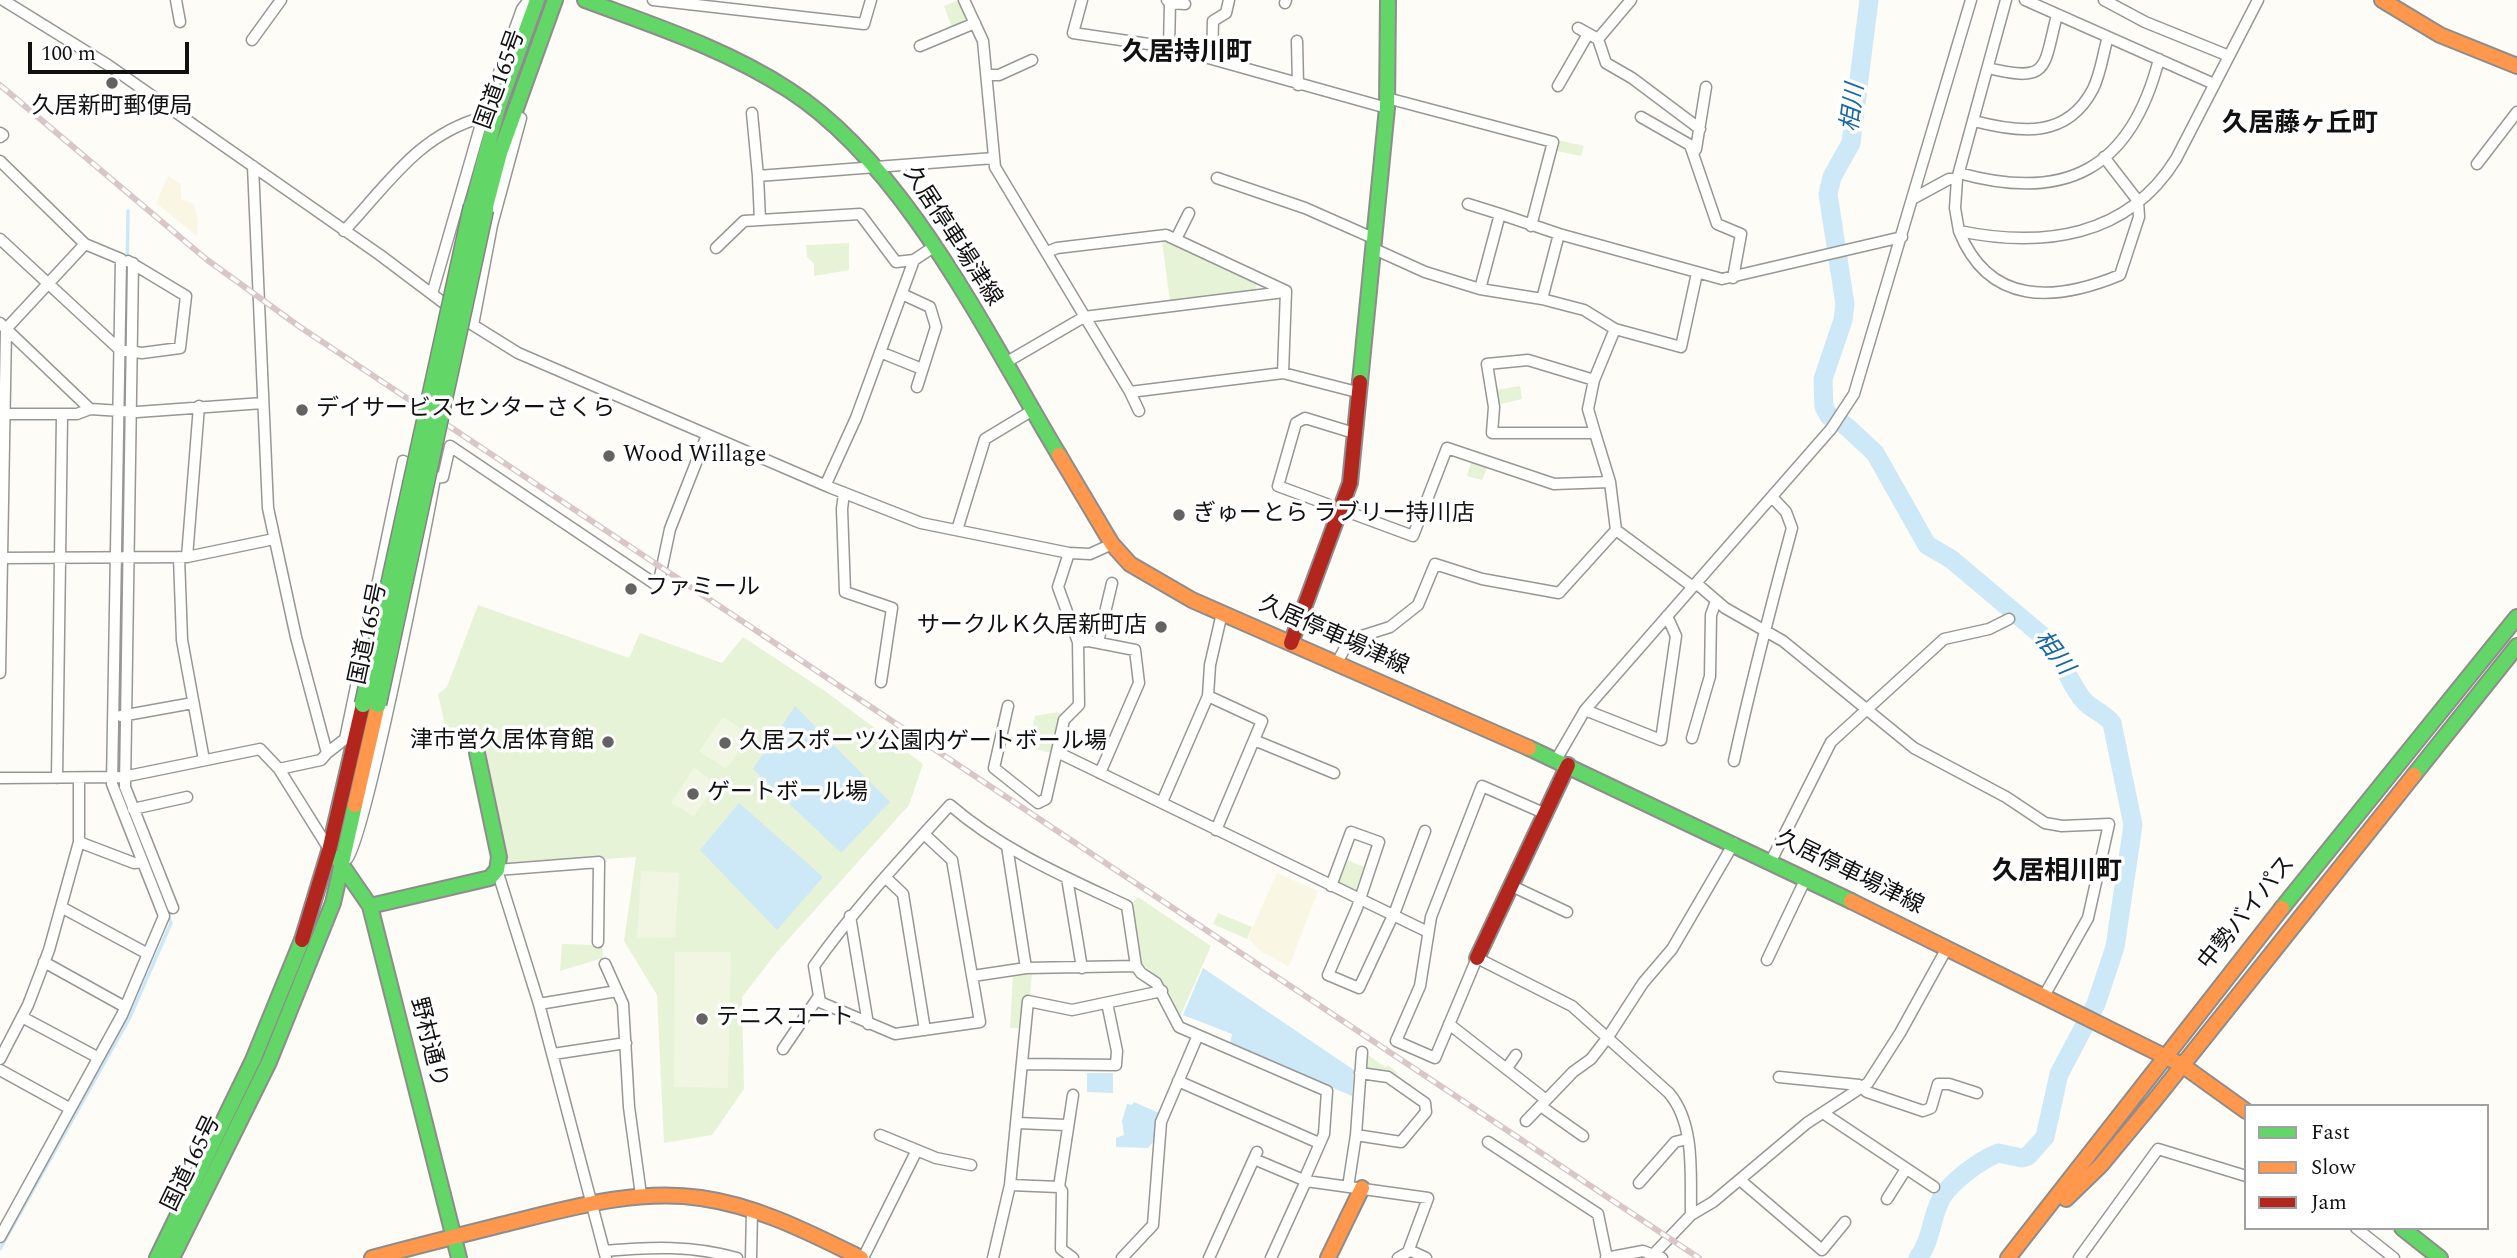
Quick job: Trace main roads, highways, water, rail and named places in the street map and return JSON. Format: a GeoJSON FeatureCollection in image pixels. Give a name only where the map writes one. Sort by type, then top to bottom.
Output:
{"type":"FeatureCollection","features":[{"type":"Feature","properties":{"kind":"main road","name":"国道165号"},"geometry":{"type":"LineString","coordinates":[[172,1258],[269,1062],[333,903],[370,704],[498,108],[537,0]]}},
{"type":"Feature","properties":{"kind":"main road","name":"国道165号"},"geometry":{"type":"LineString","coordinates":[[478,208],[555,0]]}},
{"type":"Feature","properties":{"kind":"main road","name":"久居停車場津線"},"geometry":{"type":"LineString","coordinates":[[584,0],[697,41],[791,90],[823,115],[877,167],[905,201],[935,246],[1112,544],[1130,564],[1151,578],[1222,613],[1562,763],[1806,878],[2182,1065],[2244,1110]]}},
{"type":"Feature","properties":{"kind":"main road"},"geometry":{"type":"LineString","coordinates":[[1290,643],[1297,632],[1343,510],[1350,483],[1387,103],[1388,0]]}},
{"type":"Feature","properties":{"kind":"main road"},"geometry":{"type":"LineString","coordinates":[[2382,0],[2440,35],[2517,66]]}},
{"type":"Feature","properties":{"kind":"main road","name":"中勢バイパス"},"geometry":{"type":"LineString","coordinates":[[2008,1258],[2164,1056],[2517,617]]}},
{"type":"Feature","properties":{"kind":"main road","name":"中勢バイパス"},"geometry":{"type":"LineString","coordinates":[[2019,1245],[2101,1165],[2517,646]]}},
{"type":"Feature","properties":{"kind":"main road","name":"国道165号"},"geometry":{"type":"LineString","coordinates":[[157,1258],[271,1016],[302,940],[370,704]]}},
{"type":"Feature","properties":{"kind":"main road"},"geometry":{"type":"LineString","coordinates":[[370,906],[490,878],[497,870],[499,857],[477,753]]}},
{"type":"Feature","properties":{"kind":"main road"},"geometry":{"type":"LineString","coordinates":[[1477,958],[1546,814],[1562,763]]}},
{"type":"Feature","properties":{"kind":"main road","name":"野村通り"},"geometry":{"type":"LineString","coordinates":[[329,849],[342,863],[370,906],[459,1258]]}},
{"type":"Feature","properties":{"kind":"main road"},"geometry":{"type":"LineString","coordinates":[[1328,1258],[1355,1188]]}},
{"type":"Feature","properties":{"kind":"main road"},"geometry":{"type":"LineString","coordinates":[[372,1258],[591,1202],[641,1195],[701,1198],[752,1210],[805,1230],[862,1258]]}},
{"type":"Feature","properties":{"kind":"main road"},"geometry":{"type":"LineString","coordinates":[[2405,1230],[2440,1258]]}},
{"type":"Feature","properties":{"kind":"water"},"geometry":{"type":"Polygon","coordinates":[[[795,706],[890,802],[841,853],[753,769],[795,706]]]}},
{"type":"Feature","properties":{"kind":"water"},"geometry":{"type":"Polygon","coordinates":[[[739,803],[823,877],[777,930],[700,850],[739,803]]]}},
{"type":"Feature","properties":{"kind":"water"},"geometry":{"type":"Polygon","coordinates":[[[1203,968],[1354,1070],[1352,1096],[1230,1044],[1232,1034],[1183,1015],[1203,968]]]}},
{"type":"Feature","properties":{"kind":"water"},"geometry":{"type":"Polygon","coordinates":[[[1087,1073],[1113,1073],[1113,1093],[1087,1092],[1087,1073]]]}},
{"type":"Feature","properties":{"kind":"water"},"geometry":{"type":"Polygon","coordinates":[[[1134,1102],[1159,1113],[1153,1142],[1148,1148],[1116,1147],[1116,1138],[1124,1135],[1122,1121],[1127,1104],[1132,1105],[1134,1102]]]}},
{"type":"Feature","properties":{"kind":"waterway","name":"相川"},"geometry":{"type":"LineString","coordinates":[[1869,0],[1851,143],[1832,177],[1828,194],[1845,304],[1843,320],[1823,379],[1824,407],[1829,416],[1846,426],[1875,453],[1927,545],[1951,559],[2046,639],[2079,695],[2112,723],[2133,825],[2115,947],[2096,1004],[2059,1074],[2045,1137],[2028,1156],[2022,1158],[1998,1153],[1975,1166],[1953,1184],[1938,1204],[1926,1244],[1918,1258]]}},
{"type":"Feature","properties":{"kind":"waterway"},"geometry":{"type":"LineString","coordinates":[[0,1249],[130,1017],[171,923],[119,787],[128,211]]}},
{"type":"Feature","properties":{"kind":"railway"},"geometry":{"type":"LineString","coordinates":[[0,85],[206,259],[300,327],[1699,1258]]}},
{"type":"Feature","properties":{"kind":"place","name":"久居新町郵便局"},"geometry":{"type":"Point","coordinates":[112,83]}},
{"type":"Feature","properties":{"kind":"place","name":"デイサービスセンターさくら"},"geometry":{"type":"Point","coordinates":[302,410]}},
{"type":"Feature","properties":{"kind":"place","name":"Wood Willage"},"geometry":{"type":"Point","coordinates":[609,456]}},
{"type":"Feature","properties":{"kind":"place","name":"ぎゅーとら ラブリー持川店"},"geometry":{"type":"Point","coordinates":[1179,515]}},
{"type":"Feature","properties":{"kind":"place","name":"ファミール"},"geometry":{"type":"Point","coordinates":[631,589]}},
{"type":"Feature","properties":{"kind":"place","name":"サークルＫ久居新町店"},"geometry":{"type":"Point","coordinates":[1161,627]}},
{"type":"Feature","properties":{"kind":"place","name":"津市営久居体育館"},"geometry":{"type":"Point","coordinates":[608,742]}},
{"type":"Feature","properties":{"kind":"place","name":"久居スポーツ公園内ゲートボール場"},"geometry":{"type":"Point","coordinates":[725,743]}},
{"type":"Feature","properties":{"kind":"place","name":"ゲートボール場"},"geometry":{"type":"Point","coordinates":[693,794]}},
{"type":"Feature","properties":{"kind":"place","name":"テニスコート"},"geometry":{"type":"Point","coordinates":[702,1019]}},
{"type":"Feature","properties":{"kind":"district","name":"久居持川町"},"geometry":{"type":"Point","coordinates":[1187,55]}},
{"type":"Feature","properties":{"kind":"district","name":"久居藤ヶ丘町"},"geometry":{"type":"Point","coordinates":[2300,126]}},
{"type":"Feature","properties":{"kind":"district","name":"久居相川町"},"geometry":{"type":"Point","coordinates":[2057,874]}}]}
